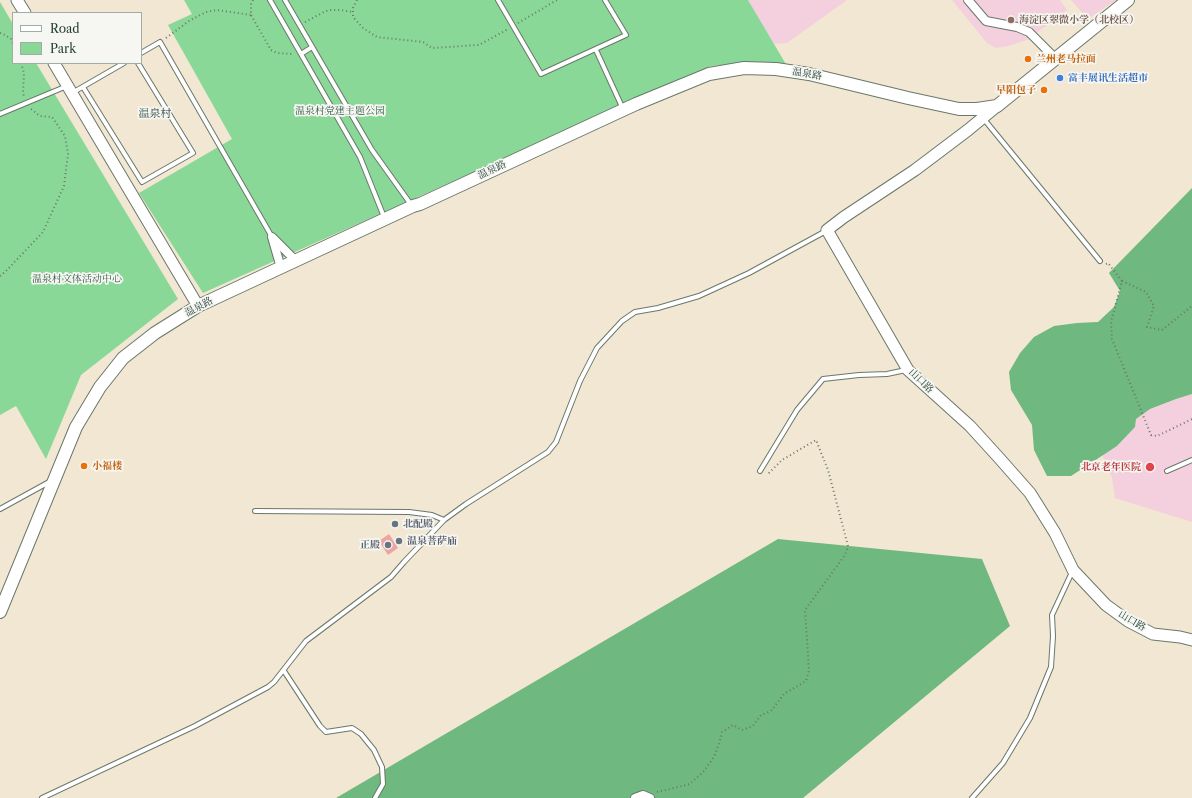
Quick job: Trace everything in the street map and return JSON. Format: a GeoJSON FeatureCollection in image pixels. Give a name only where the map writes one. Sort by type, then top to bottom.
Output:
{"type":"FeatureCollection","features":[{"type":"Feature","properties":{"kind":"main road","name":"温泉路"},"geometry":{"type":"LineString","coordinates":[[0,612],[76,427],[100,387],[123,358],[155,333],[198,306],[623,110],[674,87],[709,74],[744,68],[776,69],[809,74],[959,109],[977,109],[996,106],[1128,0]]}},
{"type":"Feature","properties":{"kind":"street"},"geometry":{"type":"LineString","coordinates":[[17,0],[24,12]]}},
{"type":"Feature","properties":{"kind":"street"},"geometry":{"type":"LineString","coordinates":[[968,0],[986,21],[1017,27],[1029,32],[1056,59]]}},
{"type":"Feature","properties":{"kind":"street"},"geometry":{"type":"LineString","coordinates":[[55,64],[198,306]]}},
{"type":"Feature","properties":{"kind":"street"},"geometry":{"type":"LineString","coordinates":[[827,230],[915,170],[968,130],[996,106]]}},
{"type":"Feature","properties":{"kind":"street","name":"山口路"},"geometry":{"type":"LineString","coordinates":[[827,230],[908,370],[970,426],[1030,494],[1055,533],[1073,570],[1106,605],[1128,621],[1153,634],[1192,640]]}},
{"type":"Feature","properties":{"kind":"street"},"geometry":{"type":"LineString","coordinates":[[272,237],[296,261]]}},
{"type":"Feature","properties":{"kind":"street"},"geometry":{"type":"LineString","coordinates":[[272,237],[281,268]]}},
{"type":"Feature","properties":{"kind":"street"},"geometry":{"type":"LineString","coordinates":[[634,798],[646,797]]}},
{"type":"Feature","properties":{"kind":"lane"},"geometry":{"type":"LineString","coordinates":[[270,0],[360,157],[385,219]]}},
{"type":"Feature","properties":{"kind":"lane"},"geometry":{"type":"LineString","coordinates":[[285,0],[372,150],[413,206]]}},
{"type":"Feature","properties":{"kind":"lane"},"geometry":{"type":"LineString","coordinates":[[498,0],[541,74],[626,35],[605,0]]}},
{"type":"Feature","properties":{"kind":"lane"},"geometry":{"type":"LineString","coordinates":[[142,52],[160,42],[272,237]]}},
{"type":"Feature","properties":{"kind":"lane"},"geometry":{"type":"LineString","coordinates":[[300,54],[312,47]]}},
{"type":"Feature","properties":{"kind":"lane"},"geometry":{"type":"LineString","coordinates":[[596,50],[623,110]]}},
{"type":"Feature","properties":{"kind":"lane"},"geometry":{"type":"LineString","coordinates":[[0,114],[26,104],[83,87],[122,64]]}},
{"type":"Feature","properties":{"kind":"lane"},"geometry":{"type":"LineString","coordinates":[[83,87],[142,182],[193,153],[139,64]]}},
{"type":"Feature","properties":{"kind":"lane"},"geometry":{"type":"LineString","coordinates":[[983,118],[1100,261]]}},
{"type":"Feature","properties":{"kind":"lane"},"geometry":{"type":"LineString","coordinates":[[42,798],[194,726],[262,691],[274,682],[306,641],[391,578],[444,520],[466,504],[548,452],[556,442],[580,381],[597,348],[622,321],[635,312],[658,308],[699,296],[750,273],[827,230]]}},
{"type":"Feature","properties":{"kind":"lane"},"geometry":{"type":"LineString","coordinates":[[760,471],[797,410],[823,379],[887,374],[908,370]]}},
{"type":"Feature","properties":{"kind":"lane"},"geometry":{"type":"LineString","coordinates":[[1167,472],[1192,460]]}},
{"type":"Feature","properties":{"kind":"lane"},"geometry":{"type":"LineString","coordinates":[[0,509],[54,480]]}},
{"type":"Feature","properties":{"kind":"lane"},"geometry":{"type":"LineString","coordinates":[[255,511],[409,512],[432,515],[444,520]]}},
{"type":"Feature","properties":{"kind":"lane"},"geometry":{"type":"LineString","coordinates":[[972,798],[1003,763],[1030,718],[1051,667],[1053,636],[1052,614],[1073,570]]}},
{"type":"Feature","properties":{"kind":"lane"},"geometry":{"type":"LineString","coordinates":[[284,671],[320,726],[326,732],[352,728],[361,734],[374,750],[382,767],[383,784],[375,798]]}},
{"type":"Feature","properties":{"kind":"path"},"geometry":{"type":"LineString","coordinates":[[253,0],[251,3],[251,15],[271,50],[277,53],[300,54]]}},
{"type":"Feature","properties":{"kind":"path"},"geometry":{"type":"LineString","coordinates":[[357,0],[353,8],[353,17],[363,28],[377,38],[423,42],[432,48],[479,45],[557,0]]}},
{"type":"Feature","properties":{"kind":"path"},"geometry":{"type":"LineString","coordinates":[[160,42],[189,21],[206,12],[217,10],[251,15]]}},
{"type":"Feature","properties":{"kind":"path"},"geometry":{"type":"LineString","coordinates":[[300,26],[326,11],[340,10],[353,12]]}},
{"type":"Feature","properties":{"kind":"path"},"geometry":{"type":"LineString","coordinates":[[0,33],[11,39],[12,42]]}},
{"type":"Feature","properties":{"kind":"path"},"geometry":{"type":"LineString","coordinates":[[0,276],[43,232],[64,186],[68,154],[65,136],[52,117],[40,116],[32,111],[26,104],[23,92],[24,73],[21,64]]}},
{"type":"Feature","properties":{"kind":"path"},"geometry":{"type":"LineString","coordinates":[[1100,261],[1104,265],[1108,263],[1122,281],[1146,292],[1154,306],[1146,327],[1162,330],[1192,306]]}},
{"type":"Feature","properties":{"kind":"path"},"geometry":{"type":"LineString","coordinates":[[1122,281],[1111,322],[1112,339],[1151,435],[1157,436],[1192,419]]}},
{"type":"Feature","properties":{"kind":"path"},"geometry":{"type":"LineString","coordinates":[[646,797],[690,784],[704,771],[714,757],[722,732],[734,726],[742,730],[753,726],[761,715],[770,711],[784,694],[806,680],[809,670],[805,610],[845,555],[848,546],[828,470],[816,440],[782,460],[764,478],[760,471]]}},
{"type":"Feature","properties":{"kind":"shaded area"},"geometry":{"type":"Polygon","coordinates":[[[748,0],[847,0],[787,43],[773,44],[748,0]]]}},
{"type":"Feature","properties":{"kind":"shaded area","name":"海淀区翠微小学（北校区）"},"geometry":{"type":"Polygon","coordinates":[[[952,0],[1060,0],[1067,10],[1027,40],[996,48],[987,43],[952,0]]]}},
{"type":"Feature","properties":{"kind":"shaded area"},"geometry":{"type":"Polygon","coordinates":[[[1071,0],[1116,0],[1088,19],[1071,0]]]}},
{"type":"Feature","properties":{"kind":"shaded area","name":"北京老年医院"},"geometry":{"type":"Polygon","coordinates":[[[1192,394],[1192,522],[1115,498],[1112,478],[1102,455],[1117,446],[1135,427],[1136,419],[1150,409],[1192,394]]]}},
{"type":"Feature","properties":{"kind":"green space","name":"温泉村党建主题公园"},"geometry":{"type":"Polygon","coordinates":[[[184,0],[748,0],[787,66],[744,63],[711,66],[203,293],[139,193],[232,139],[168,25],[192,14],[184,0]]]}},
{"type":"Feature","properties":{"kind":"green space","name":"温泉村文体活动中心"},"geometry":{"type":"Polygon","coordinates":[[[0,2],[12,22],[12,64],[37,64],[178,299],[81,375],[46,459],[16,406],[0,415],[0,2]]]}},
{"type":"Feature","properties":{"kind":"green space"},"geometry":{"type":"Polygon","coordinates":[[[1192,188],[1192,394],[1150,409],[1136,419],[1135,427],[1117,446],[1071,476],[1047,476],[1034,450],[1032,425],[1011,390],[1009,372],[1020,353],[1034,337],[1054,326],[1098,322],[1114,307],[1120,291],[1109,273],[1192,188]]]}},
{"type":"Feature","properties":{"kind":"green space"},"geometry":{"type":"Polygon","coordinates":[[[778,539],[982,559],[1010,626],[803,798],[336,798],[778,539]]]}},
{"type":"Feature","properties":{"kind":"building","name":"正殿"},"geometry":{"type":"Polygon","coordinates":[[[389,534],[398,548],[388,555],[379,541],[389,534]]]}},
{"type":"Feature","properties":{"kind":"place","name":"海淀区翠微小学（北校区）"},"geometry":{"type":"Point","coordinates":[1011,20]}},
{"type":"Feature","properties":{"kind":"place","name":"兰州老马拉面"},"geometry":{"type":"Point","coordinates":[1028,59]}},
{"type":"Feature","properties":{"kind":"place","name":"富丰展讯生活超市"},"geometry":{"type":"Point","coordinates":[1060,78]}},
{"type":"Feature","properties":{"kind":"place","name":"早阳包子"},"geometry":{"type":"Point","coordinates":[1044,90]}},
{"type":"Feature","properties":{"kind":"place","name":"小福楼"},"geometry":{"type":"Point","coordinates":[84,466]}},
{"type":"Feature","properties":{"kind":"place","name":"北京老年医院"},"geometry":{"type":"Point","coordinates":[1150,467]}},
{"type":"Feature","properties":{"kind":"place","name":"北配殿"},"geometry":{"type":"Point","coordinates":[395,524]}},
{"type":"Feature","properties":{"kind":"place","name":"温泉菩萨庙"},"geometry":{"type":"Point","coordinates":[399,541]}},
{"type":"Feature","properties":{"kind":"place","name":"正殿"},"geometry":{"type":"Point","coordinates":[388,545]}},
{"type":"Feature","properties":{"kind":"district","name":"温泉村"},"geometry":{"type":"Point","coordinates":[155,114]}}]}
